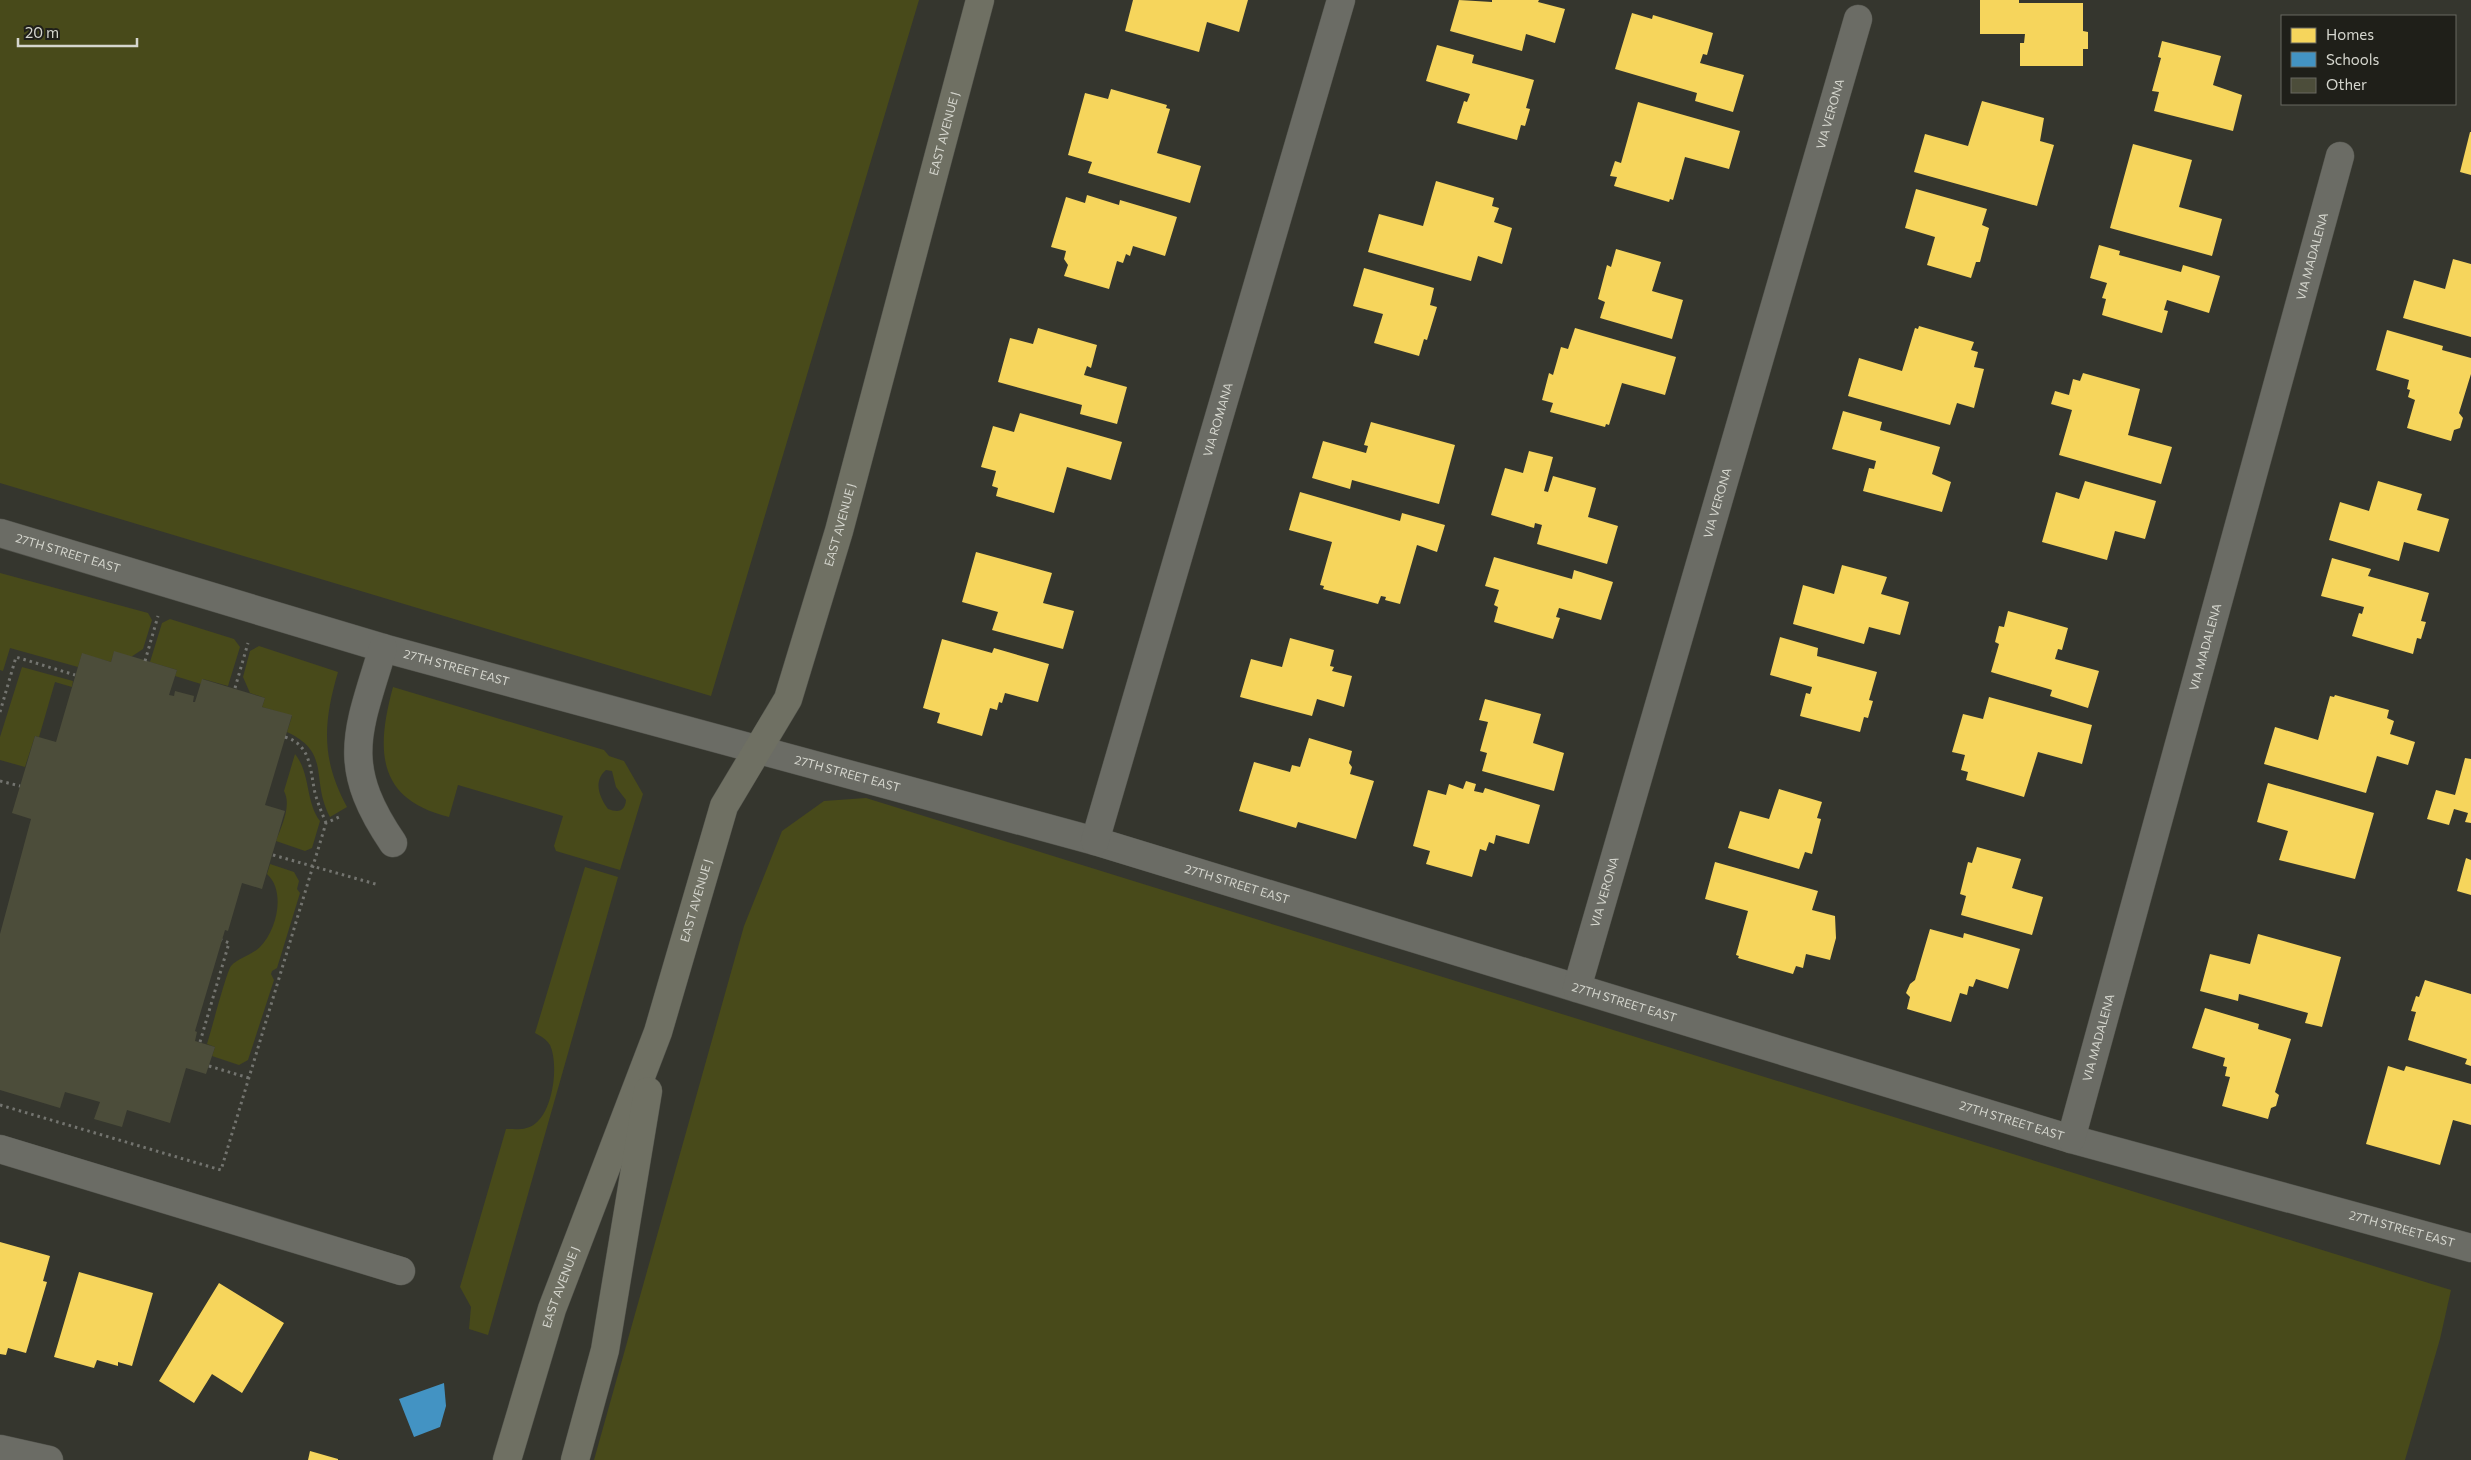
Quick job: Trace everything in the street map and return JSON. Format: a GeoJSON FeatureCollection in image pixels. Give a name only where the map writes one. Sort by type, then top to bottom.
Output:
{"type":"FeatureCollection","features":[{"type":"Feature","properties":{"kind":"main road","name":"EAST AVENUE J"},"geometry":{"type":"LineString","coordinates":[[507,1460],[552,1309],[658,1032],[724,806],[788,699],[839,531],[980,0]]}},
{"type":"Feature","properties":{"kind":"main road","name":"EAST AVENUE J"},"geometry":{"type":"LineString","coordinates":[[575,1460],[605,1350],[658,1032]]}},
{"type":"Feature","properties":{"kind":"street","name":"VIA ROMANA"},"geometry":{"type":"LineString","coordinates":[[1095,841],[1341,0]]}},
{"type":"Feature","properties":{"kind":"street","name":"VIA VERONA"},"geometry":{"type":"LineString","coordinates":[[1577,988],[1858,19]]}},
{"type":"Feature","properties":{"kind":"street","name":"VIA MADALENA"},"geometry":{"type":"LineString","coordinates":[[2071,1139],[2340,156]]}},
{"type":"Feature","properties":{"kind":"street","name":"27TH STREET EAST"},"geometry":{"type":"LineString","coordinates":[[0,533],[383,648],[1095,841],[2071,1139],[2471,1248]]}},
{"type":"Feature","properties":{"kind":"street"},"geometry":{"type":"LineString","coordinates":[[383,648],[360,725],[357,761],[363,789],[393,843]]}},
{"type":"Feature","properties":{"kind":"street"},"geometry":{"type":"LineString","coordinates":[[0,1149],[401,1271]]}},
{"type":"Feature","properties":{"kind":"street"},"geometry":{"type":"LineString","coordinates":[[0,1449],[49,1460]]}},
{"type":"Feature","properties":{"kind":"path"},"geometry":{"type":"LineString","coordinates":[[145,661],[159,613]]}},
{"type":"Feature","properties":{"kind":"path"},"geometry":{"type":"LineString","coordinates":[[235,688],[249,640]]}},
{"type":"Feature","properties":{"kind":"path"},"geometry":{"type":"LineString","coordinates":[[0,712],[16,657],[75,675]]}},
{"type":"Feature","properties":{"kind":"path"},"geometry":{"type":"LineString","coordinates":[[0,1105],[221,1170],[326,823],[315,792],[311,762],[297,743],[286,737]]}},
{"type":"Feature","properties":{"kind":"path"},"geometry":{"type":"LineString","coordinates":[[0,781],[20,786]]}},
{"type":"Feature","properties":{"kind":"path"},"geometry":{"type":"LineString","coordinates":[[326,823],[369,802]]}},
{"type":"Feature","properties":{"kind":"path"},"geometry":{"type":"LineString","coordinates":[[273,855],[379,886]]}},
{"type":"Feature","properties":{"kind":"path"},"geometry":{"type":"LineString","coordinates":[[200,1042],[229,943],[222,940]]}},
{"type":"Feature","properties":{"kind":"path"},"geometry":{"type":"LineString","coordinates":[[209,1066],[249,1078]]}},
{"type":"Feature","properties":{"kind":"shaded area"},"geometry":{"type":"Polygon","coordinates":[[[0,0],[919,0],[711,696],[0,483],[0,0]]]}},
{"type":"Feature","properties":{"kind":"shaded area"},"geometry":{"type":"Polygon","coordinates":[[[0,573],[148,613],[152,620],[143,649],[131,657],[114,652],[111,662],[82,654],[78,667],[10,648],[3,671],[0,670],[0,573]]]}},
{"type":"Feature","properties":{"kind":"shaded area"},"geometry":{"type":"Polygon","coordinates":[[[170,619],[234,639],[240,647],[228,686],[203,679],[201,684],[175,676],[177,670],[150,662],[162,623],[170,619]]]}},
{"type":"Feature","properties":{"kind":"shaded area"},"geometry":{"type":"Polygon","coordinates":[[[259,646],[338,672],[329,708],[327,741],[333,773],[347,807],[330,817],[324,803],[315,758],[310,749],[301,740],[287,732],[292,716],[262,707],[265,698],[250,693],[243,677],[250,651],[259,646]]]}},
{"type":"Feature","properties":{"kind":"shaded area"},"geometry":{"type":"Polygon","coordinates":[[[22,667],[73,681],[72,687],[55,682],[39,737],[35,736],[25,767],[0,760],[0,737],[22,667]]]}},
{"type":"Feature","properties":{"kind":"shaded area"},"geometry":{"type":"Polygon","coordinates":[[[393,687],[604,750],[609,756],[624,761],[643,794],[620,870],[556,851],[554,846],[563,816],[458,785],[449,817],[425,809],[407,798],[395,785],[387,769],[384,751],[384,731],[393,687]],[[606,770],[602,774],[599,789],[608,809],[618,811],[623,809],[626,800],[616,787],[612,771],[606,770]]]}},
{"type":"Feature","properties":{"kind":"shaded area"},"geometry":{"type":"Polygon","coordinates":[[[295,754],[304,770],[312,805],[320,821],[312,848],[305,851],[276,841],[285,816],[287,803],[284,791],[295,754]]]}},
{"type":"Feature","properties":{"kind":"shaded area"},"geometry":{"type":"Polygon","coordinates":[[[866,798],[2451,1290],[2440,1339],[2405,1460],[594,1460],[744,926],[782,831],[824,801],[866,798]]]}},
{"type":"Feature","properties":{"kind":"shaded area"},"geometry":{"type":"Polygon","coordinates":[[[270,864],[294,872],[299,881],[297,889],[300,893],[277,968],[271,974],[274,980],[248,1060],[239,1065],[212,1056],[215,1047],[207,1044],[231,966],[260,947],[266,940],[275,921],[278,900],[273,881],[267,874],[270,864]]]}},
{"type":"Feature","properties":{"kind":"shaded area"},"geometry":{"type":"Polygon","coordinates":[[[585,867],[618,877],[488,1335],[469,1329],[471,1307],[460,1287],[506,1129],[521,1129],[533,1126],[547,1108],[553,1086],[553,1054],[549,1043],[535,1033],[585,867]]]}},
{"type":"Feature","properties":{"kind":"building: Homes"},"geometry":{"type":"Polygon","coordinates":[[[1133,0],[1248,0],[1239,32],[1207,22],[1199,52],[1125,31],[1133,0]]]}},
{"type":"Feature","properties":{"kind":"building: Homes"},"geometry":{"type":"Polygon","coordinates":[[[1459,0],[1492,2],[1492,0],[1539,0],[1538,2],[1565,9],[1555,43],[1526,34],[1522,51],[1450,31],[1459,0]]]}},
{"type":"Feature","properties":{"kind":"building: Homes"},"geometry":{"type":"Polygon","coordinates":[[[1980,0],[2019,0],[2019,3],[2083,3],[2083,31],[2088,32],[2088,49],[2083,49],[2083,66],[2020,66],[2020,43],[2024,43],[2025,34],[1980,34],[1980,0]]]}},
{"type":"Feature","properties":{"kind":"building: Homes"},"geometry":{"type":"Polygon","coordinates":[[[1632,13],[1652,19],[1653,15],[1713,33],[1707,55],[1703,54],[1700,63],[1744,75],[1733,112],[1695,101],[1697,93],[1615,69],[1632,13]]]}},
{"type":"Feature","properties":{"kind":"building: Homes"},"geometry":{"type":"Polygon","coordinates":[[[2162,41],[2221,56],[2213,85],[2242,95],[2233,131],[2154,111],[2159,92],[2152,91],[2161,58],[2158,57],[2162,41]]]}},
{"type":"Feature","properties":{"kind":"building: Homes"},"geometry":{"type":"Polygon","coordinates":[[[1437,45],[1474,55],[1472,63],[1534,80],[1526,108],[1530,109],[1525,126],[1521,125],[1517,140],[1457,123],[1464,101],[1467,102],[1470,94],[1426,81],[1437,45]]]}},
{"type":"Feature","properties":{"kind":"building: Homes"},"geometry":{"type":"Polygon","coordinates":[[[1111,89],[1167,105],[1166,108],[1170,109],[1157,153],[1201,166],[1190,203],[1088,173],[1092,162],[1068,155],[1085,93],[1108,99],[1111,89]]]}},
{"type":"Feature","properties":{"kind":"building: Homes"},"geometry":{"type":"Polygon","coordinates":[[[1982,101],[2044,118],[2040,141],[2054,145],[2037,206],[1914,172],[1925,134],[1968,146],[1982,101]]]}},
{"type":"Feature","properties":{"kind":"building: Homes"},"geometry":{"type":"Polygon","coordinates":[[[1638,102],[1740,131],[1729,169],[1685,157],[1673,200],[1670,199],[1669,202],[1614,186],[1617,177],[1610,176],[1615,161],[1621,163],[1638,102]]]}},
{"type":"Feature","properties":{"kind":"building: Homes"},"geometry":{"type":"Polygon","coordinates":[[[2471,132],[2471,175],[2460,172],[2471,132]]]}},
{"type":"Feature","properties":{"kind":"building: Homes"},"geometry":{"type":"Polygon","coordinates":[[[2133,144],[2192,160],[2179,207],[2222,219],[2212,256],[2110,228],[2133,144]]]}},
{"type":"Feature","properties":{"kind":"building: Homes"},"geometry":{"type":"Polygon","coordinates":[[[1436,181],[1494,198],[1492,206],[1499,208],[1494,222],[1512,228],[1502,264],[1478,256],[1471,281],[1368,252],[1379,214],[1423,226],[1436,181]]]}},
{"type":"Feature","properties":{"kind":"building: Homes"},"geometry":{"type":"Polygon","coordinates":[[[1916,189],[1987,209],[1982,225],[1989,228],[1980,262],[1976,262],[1971,278],[1927,265],[1935,237],[1905,228],[1916,189]]]}},
{"type":"Feature","properties":{"kind":"building: Homes"},"geometry":{"type":"Polygon","coordinates":[[[1087,195],[1119,205],[1120,200],[1177,217],[1165,256],[1133,246],[1130,256],[1126,254],[1123,263],[1117,261],[1109,289],[1064,276],[1068,265],[1064,259],[1066,251],[1051,247],[1066,197],[1085,203],[1087,195]]]}},
{"type":"Feature","properties":{"kind":"building: Homes"},"geometry":{"type":"Polygon","coordinates":[[[2099,245],[2120,251],[2119,255],[2181,272],[2183,265],[2220,276],[2209,313],[2167,300],[2164,310],[2168,311],[2162,333],[2102,315],[2106,299],[2102,298],[2107,283],[2090,278],[2099,245]]]}},
{"type":"Feature","properties":{"kind":"building: Homes"},"geometry":{"type":"Polygon","coordinates":[[[1616,249],[1661,262],[1652,291],[1683,300],[1672,339],[1600,318],[1605,302],[1598,299],[1607,265],[1611,267],[1616,249]]]}},
{"type":"Feature","properties":{"kind":"building: Homes"},"geometry":{"type":"Polygon","coordinates":[[[2453,259],[2471,264],[2471,337],[2403,318],[2414,280],[2445,289],[2453,259]]]}},
{"type":"Feature","properties":{"kind":"building: Homes"},"geometry":{"type":"Polygon","coordinates":[[[1364,268],[1434,288],[1430,305],[1437,307],[1427,340],[1424,339],[1419,356],[1374,343],[1383,314],[1353,306],[1364,268]]]}},
{"type":"Feature","properties":{"kind":"building: Homes"},"geometry":{"type":"Polygon","coordinates":[[[1919,326],[1974,342],[1971,350],[1978,352],[1974,367],[1984,369],[1974,408],[1957,403],[1950,425],[1848,396],[1859,358],[1902,371],[1915,328],[1918,329],[1919,326]]]}},
{"type":"Feature","properties":{"kind":"building: Homes"},"geometry":{"type":"Polygon","coordinates":[[[1038,328],[1097,345],[1091,368],[1087,366],[1084,375],[1127,387],[1117,424],[1080,414],[1082,405],[998,382],[1010,338],[1033,344],[1038,328]]]}},
{"type":"Feature","properties":{"kind":"building: Homes"},"geometry":{"type":"Polygon","coordinates":[[[1575,328],[1676,357],[1665,395],[1622,383],[1609,425],[1606,424],[1605,427],[1550,412],[1553,403],[1542,400],[1549,373],[1553,375],[1561,347],[1568,349],[1575,328]]]}},
{"type":"Feature","properties":{"kind":"building: Homes"},"geometry":{"type":"Polygon","coordinates":[[[2387,330],[2443,346],[2442,350],[2471,358],[2471,374],[2459,413],[2463,418],[2460,428],[2454,430],[2451,441],[2407,428],[2415,400],[2408,397],[2410,390],[2407,389],[2409,380],[2376,370],[2387,330]]]}},
{"type":"Feature","properties":{"kind":"building: Homes"},"geometry":{"type":"Polygon","coordinates":[[[2083,373],[2140,389],[2128,435],[2172,447],[2161,484],[2059,455],[2072,410],[2051,404],[2055,391],[2069,395],[2073,379],[2080,381],[2083,373]]]}},
{"type":"Feature","properties":{"kind":"building: Homes"},"geometry":{"type":"Polygon","coordinates":[[[1843,411],[1882,422],[1880,430],[1940,447],[1932,474],[1951,482],[1942,512],[1863,491],[1869,468],[1874,469],[1876,461],[1832,449],[1843,411]]]}},
{"type":"Feature","properties":{"kind":"building: Homes"},"geometry":{"type":"Polygon","coordinates":[[[1020,413],[1122,442],[1111,480],[1067,467],[1054,513],[996,496],[998,488],[992,486],[996,471],[981,467],[993,426],[1014,432],[1020,413]]]}},
{"type":"Feature","properties":{"kind":"building: Homes"},"geometry":{"type":"Polygon","coordinates":[[[1371,422],[1455,445],[1439,504],[1352,480],[1350,489],[1312,478],[1323,441],[1366,453],[1368,446],[1364,445],[1371,422]]]}},
{"type":"Feature","properties":{"kind":"building: Homes"},"geometry":{"type":"Polygon","coordinates":[[[1529,451],[1553,457],[1544,491],[1548,492],[1553,476],[1596,488],[1588,517],[1618,526],[1607,564],[1537,544],[1542,525],[1535,523],[1534,528],[1491,515],[1505,468],[1523,473],[1529,451]]]}},
{"type":"Feature","properties":{"kind":"building: Homes"},"geometry":{"type":"Polygon","coordinates":[[[2085,481],[2156,501],[2145,539],[2115,531],[2107,560],[2042,542],[2056,492],[2079,499],[2085,481]]]}},
{"type":"Feature","properties":{"kind":"building: Homes"},"geometry":{"type":"Polygon","coordinates":[[[2378,481],[2422,494],[2417,510],[2449,519],[2439,552],[2404,542],[2399,561],[2329,540],[2340,502],[2369,511],[2378,481]]]}},
{"type":"Feature","properties":{"kind":"building: Homes"},"geometry":{"type":"Polygon","coordinates":[[[1300,492],[1400,521],[1402,513],[1445,525],[1437,552],[1417,545],[1400,604],[1385,600],[1386,597],[1381,596],[1378,604],[1323,589],[1324,586],[1320,585],[1332,542],[1289,530],[1300,492]]]}},
{"type":"Feature","properties":{"kind":"building: Homes"},"geometry":{"type":"Polygon","coordinates":[[[976,552],[1052,573],[1043,603],[1074,611],[1063,649],[992,630],[998,612],[962,602],[976,552]]]}},
{"type":"Feature","properties":{"kind":"building: Homes"},"geometry":{"type":"Polygon","coordinates":[[[1494,557],[1572,579],[1574,570],[1613,582],[1601,620],[1559,608],[1556,617],[1560,618],[1553,639],[1494,622],[1498,607],[1494,605],[1499,590],[1485,586],[1494,557]]]}},
{"type":"Feature","properties":{"kind":"building: Homes"},"geometry":{"type":"Polygon","coordinates":[[[2332,558],[2371,569],[2368,576],[2429,593],[2421,621],[2426,622],[2421,639],[2417,638],[2413,654],[2352,636],[2359,613],[2362,614],[2364,607],[2321,596],[2332,558]]]}},
{"type":"Feature","properties":{"kind":"building: Homes"},"geometry":{"type":"Polygon","coordinates":[[[1842,565],[1887,577],[1881,594],[1909,602],[1900,635],[1869,627],[1864,644],[1793,624],[1803,585],[1834,594],[1842,565]]]}},
{"type":"Feature","properties":{"kind":"building: Homes"},"geometry":{"type":"Polygon","coordinates":[[[2008,611],[2068,628],[2062,650],[2058,649],[2055,659],[2099,671],[2088,708],[2050,696],[2052,690],[1991,672],[1999,644],[1995,642],[1999,626],[2004,627],[2008,611]]]}},
{"type":"Feature","properties":{"kind":"building: Homes"},"geometry":{"type":"Polygon","coordinates":[[[1780,637],[1818,648],[1817,656],[1877,672],[1869,700],[1873,701],[1868,718],[1864,717],[1860,732],[1800,716],[1806,693],[1810,694],[1812,687],[1770,675],[1780,637]]]}},
{"type":"Feature","properties":{"kind":"building: Homes"},"geometry":{"type":"Polygon","coordinates":[[[1290,638],[1334,650],[1330,666],[1334,667],[1332,671],[1352,676],[1344,707],[1317,699],[1312,716],[1240,697],[1251,659],[1282,667],[1290,638]]]}},
{"type":"Feature","properties":{"kind":"building: Homes"},"geometry":{"type":"Polygon","coordinates":[[[942,639],[992,653],[994,648],[1049,664],[1038,702],[1005,693],[1002,703],[999,702],[997,710],[990,708],[982,736],[937,723],[940,713],[923,708],[942,639]]]}},
{"type":"Feature","properties":{"kind":"building: Homes"},"geometry":{"type":"Polygon","coordinates":[[[2335,695],[2389,710],[2387,718],[2394,721],[2390,734],[2415,742],[2408,765],[2377,756],[2366,793],[2264,764],[2275,727],[2318,740],[2330,696],[2334,697],[2335,695]]]}},
{"type":"Feature","properties":{"kind":"building: Homes"},"geometry":{"type":"Polygon","coordinates":[[[1989,697],[2092,725],[2082,764],[2038,752],[2024,797],[1966,780],[1968,772],[1961,770],[1965,755],[1952,752],[1963,714],[1983,719],[1989,697]]]}},
{"type":"Feature","properties":{"kind":"building: Homes"},"geometry":{"type":"Polygon","coordinates":[[[1485,699],[1541,714],[1533,743],[1564,753],[1554,791],[1482,771],[1487,753],[1480,751],[1488,722],[1479,720],[1485,699]]]}},
{"type":"Feature","properties":{"kind":"building: Homes"},"geometry":{"type":"Polygon","coordinates":[[[1309,738],[1352,751],[1349,763],[1352,767],[1350,774],[1374,781],[1356,839],[1298,822],[1296,828],[1239,811],[1254,762],[1290,772],[1292,765],[1300,767],[1309,738]]]}},
{"type":"Feature","properties":{"kind":"building: Homes"},"geometry":{"type":"Polygon","coordinates":[[[2465,758],[2471,759],[2471,823],[2465,822],[2468,813],[2454,809],[2449,825],[2427,819],[2436,790],[2455,795],[2465,758]]]}},
{"type":"Feature","properties":{"kind":"building: Homes"},"geometry":{"type":"Polygon","coordinates":[[[1466,781],[1476,784],[1474,791],[1483,793],[1485,788],[1540,805],[1529,844],[1496,835],[1494,844],[1489,842],[1486,851],[1480,849],[1472,877],[1426,864],[1430,851],[1413,846],[1428,790],[1446,795],[1449,784],[1463,789],[1466,781]]]}},
{"type":"Feature","properties":{"kind":"building: Homes"},"geometry":{"type":"Polygon","coordinates":[[[2268,783],[2374,813],[2355,879],[2279,860],[2288,831],[2257,822],[2268,783]]]}},
{"type":"Feature","properties":{"kind":"building: Homes"},"geometry":{"type":"Polygon","coordinates":[[[1779,789],[1822,802],[1817,818],[1821,819],[1812,854],[1805,852],[1799,869],[1728,848],[1740,811],[1769,819],[1779,789]]]}},
{"type":"Feature","properties":{"kind":"building: Homes"},"geometry":{"type":"Polygon","coordinates":[[[1977,847],[2021,859],[2012,888],[2043,897],[2032,935],[1961,915],[1966,896],[1960,894],[1968,862],[1972,863],[1977,847]]]}},
{"type":"Feature","properties":{"kind":"building: Homes"},"geometry":{"type":"Polygon","coordinates":[[[2466,858],[2471,860],[2471,895],[2457,891],[2466,858]]]}},
{"type":"Feature","properties":{"kind":"building: Homes"},"geometry":{"type":"Polygon","coordinates":[[[1715,862],[1818,891],[1812,910],[1835,916],[1836,938],[1830,960],[1806,954],[1803,968],[1796,966],[1793,974],[1738,958],[1739,956],[1736,955],[1748,911],[1705,899],[1715,862]]]}},
{"type":"Feature","properties":{"kind":"building: Homes"},"geometry":{"type":"Polygon","coordinates":[[[1930,929],[1963,938],[1964,933],[2020,949],[2008,989],[1976,979],[1973,987],[1969,986],[1967,995],[1960,993],[1951,1022],[1907,1009],[1910,997],[1906,993],[1910,984],[1915,980],[1930,929]]]}},
{"type":"Feature","properties":{"kind":"building: Homes"},"geometry":{"type":"Polygon","coordinates":[[[2258,934],[2341,957],[2322,1027],[2305,1023],[2308,1013],[2239,994],[2238,1001],[2200,991],[2210,954],[2250,964],[2258,934]]]}},
{"type":"Feature","properties":{"kind":"building: Homes"},"geometry":{"type":"Polygon","coordinates":[[[2425,980],[2471,994],[2471,1066],[2465,1064],[2467,1059],[2408,1040],[2416,1012],[2411,1011],[2416,996],[2419,997],[2425,980]]]}},
{"type":"Feature","properties":{"kind":"building: Homes"},"geometry":{"type":"Polygon","coordinates":[[[2205,1008],[2259,1024],[2258,1029],[2291,1039],[2275,1092],[2279,1095],[2276,1106],[2271,1108],[2268,1119],[2222,1106],[2230,1077],[2225,1076],[2227,1067],[2223,1066],[2225,1058],[2192,1048],[2205,1008]]]}},
{"type":"Feature","properties":{"kind":"building: Homes"},"geometry":{"type":"Polygon","coordinates":[[[2388,1066],[2404,1071],[2406,1066],[2471,1084],[2471,1125],[2453,1120],[2440,1165],[2366,1144],[2388,1066]]]}},
{"type":"Feature","properties":{"kind":"building: Homes"},"geometry":{"type":"Polygon","coordinates":[[[0,1242],[50,1256],[43,1281],[47,1282],[26,1353],[8,1348],[6,1355],[0,1354],[0,1242]]]}},
{"type":"Feature","properties":{"kind":"building: Homes"},"geometry":{"type":"Polygon","coordinates":[[[79,1272],[153,1293],[132,1366],[118,1362],[118,1366],[97,1360],[94,1368],[54,1357],[79,1272]]]}},
{"type":"Feature","properties":{"kind":"building: Homes"},"geometry":{"type":"Polygon","coordinates":[[[219,1283],[284,1323],[242,1393],[212,1374],[194,1403],[159,1381],[219,1283]]]}},
{"type":"Feature","properties":{"kind":"building: Homes"},"geometry":{"type":"Polygon","coordinates":[[[310,1451],[338,1459],[338,1460],[308,1460],[310,1451]]]}},
{"type":"Feature","properties":{"kind":"building: Schools"},"geometry":{"type":"Polygon","coordinates":[[[444,1383],[446,1406],[440,1427],[414,1437],[399,1399],[444,1383]]]}},
{"type":"Feature","properties":{"kind":"building: Other"},"geometry":{"type":"Polygon","coordinates":[[[114,651],[177,670],[169,695],[174,696],[175,691],[194,696],[193,702],[195,702],[202,679],[265,698],[262,707],[292,715],[265,805],[285,811],[262,889],[242,883],[228,931],[225,930],[195,1031],[197,1032],[195,1041],[215,1047],[206,1074],[186,1068],[170,1123],[127,1110],[122,1127],[94,1119],[100,1102],[65,1092],[60,1108],[0,1090],[0,934],[31,819],[12,813],[35,736],[56,742],[82,653],[111,662],[114,651]]]}}]}
